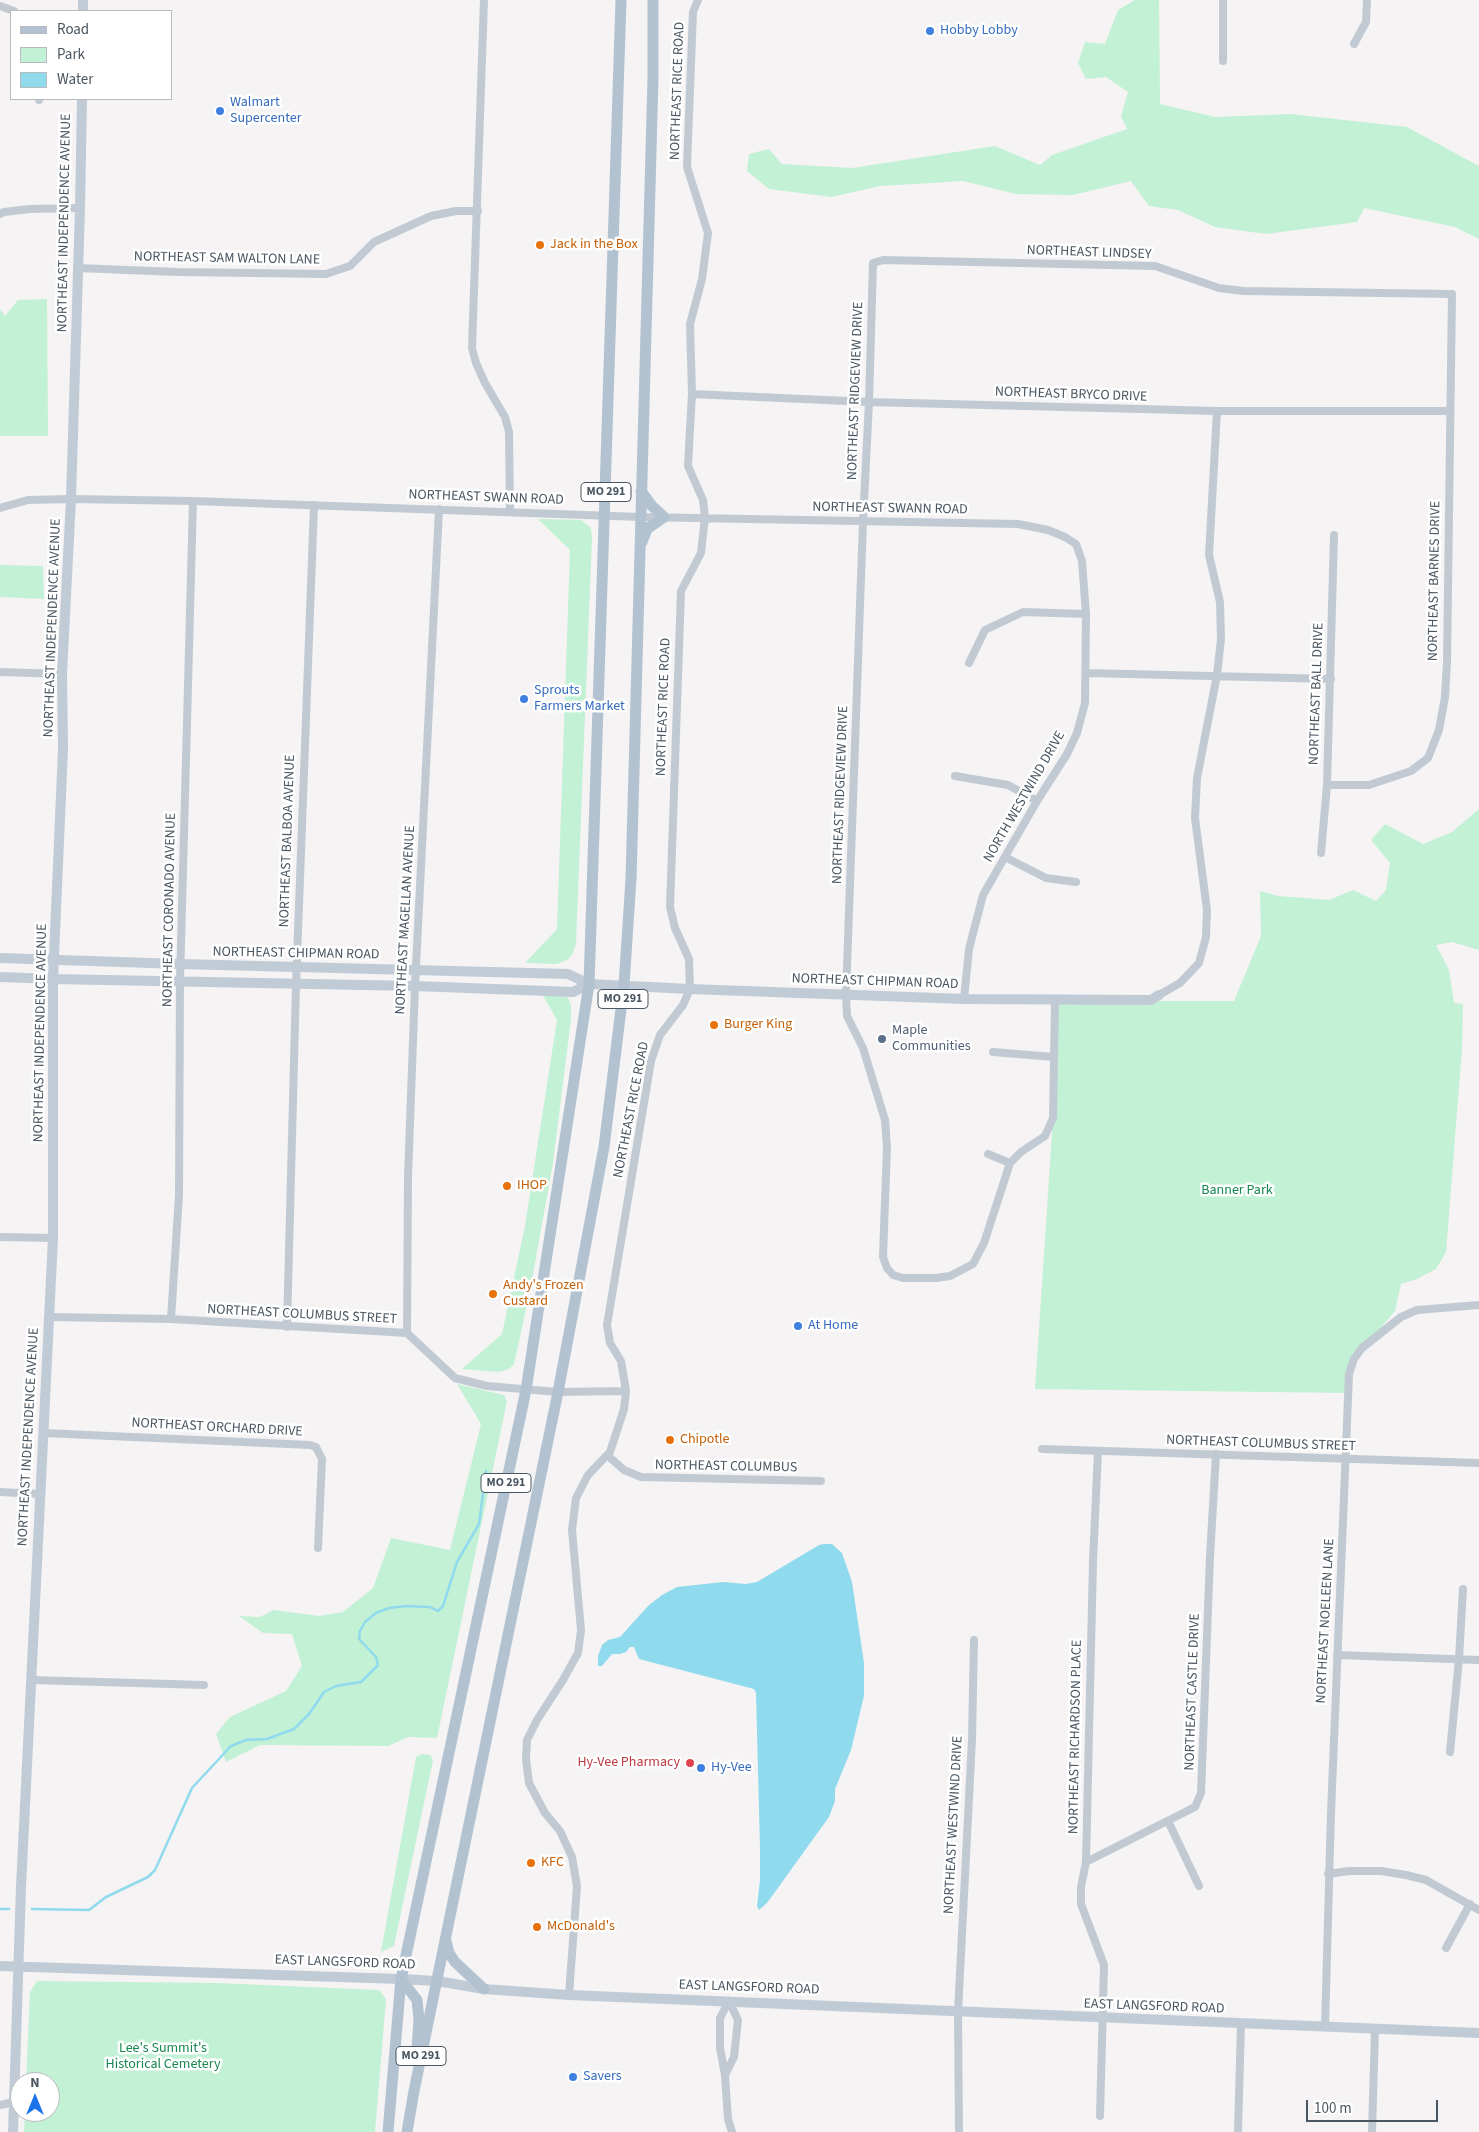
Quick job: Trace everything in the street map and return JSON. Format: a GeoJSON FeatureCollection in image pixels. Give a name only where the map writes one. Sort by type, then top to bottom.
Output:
{"type":"FeatureCollection","features":[{"type":"Feature","properties":{"kind":"main road","name":"MO 291"},"geometry":{"type":"LineString","coordinates":[[388,2132],[401,1979],[526,1390],[589,984],[606,515],[621,0]]}},
{"type":"Feature","properties":{"kind":"main road","name":"MO 291"},"geometry":{"type":"LineString","coordinates":[[407,2132],[558,1392],[604,1147],[624,985],[631,879],[654,0]]}},
{"type":"Feature","properties":{"kind":"main road"},"geometry":{"type":"LineString","coordinates":[[640,548],[647,529],[664,517],[652,506],[641,491]]}},
{"type":"Feature","properties":{"kind":"main road"},"geometry":{"type":"LineString","coordinates":[[446,1940],[449,1953],[455,1962],[484,1989]]}},
{"type":"Feature","properties":{"kind":"main road"},"geometry":{"type":"LineString","coordinates":[[401,1979],[417,2000],[419,2019],[414,2091]]}},
{"type":"Feature","properties":{"kind":"street"},"geometry":{"type":"LineString","coordinates":[[484,0],[472,348],[482,376],[505,418],[509,432],[510,512]]}},
{"type":"Feature","properties":{"kind":"street","name":"NORTHEAST RICE ROAD"},"geometry":{"type":"LineString","coordinates":[[569,1995],[577,1886],[572,1857],[560,1831],[545,1813],[529,1783],[526,1760],[527,1740],[578,1653],[581,1630],[572,1530],[576,1498],[588,1475],[608,1455],[615,1440],[624,1409],[626,1391],[621,1362],[610,1344],[607,1326],[651,1061],[660,1035],[682,1005],[690,989],[689,959],[674,928],[670,907],[681,591],[701,553],[705,517],[703,500],[688,466],[692,394],[690,324],[702,279],[708,233],[687,167],[693,12],[698,0]]}},
{"type":"Feature","properties":{"kind":"street"},"geometry":{"type":"LineString","coordinates":[[1223,0],[1223,61]]}},
{"type":"Feature","properties":{"kind":"street"},"geometry":{"type":"LineString","coordinates":[[1354,44],[1366,22],[1367,0]]}},
{"type":"Feature","properties":{"kind":"street","name":"NORTHEAST INDEPENDENCE AVENUE"},"geometry":{"type":"LineString","coordinates":[[15,2072],[53,1238],[53,980],[63,749],[62,674],[71,499],[82,100]]}},
{"type":"Feature","properties":{"kind":"street"},"geometry":{"type":"LineString","coordinates":[[0,214],[30,209],[80,208]]}},
{"type":"Feature","properties":{"kind":"street","name":"NORTHEAST SAM WALTON LANE"},"geometry":{"type":"LineString","coordinates":[[78,268],[177,272],[326,274],[350,266],[374,242],[432,216],[456,211],[478,211]]}},
{"type":"Feature","properties":{"kind":"street","name":"NORTHEAST LINDSEY"},"geometry":{"type":"LineString","coordinates":[[873,263],[883,260],[1155,266],[1219,288],[1243,291],[1452,294]]}},
{"type":"Feature","properties":{"kind":"street","name":"NORTHEAST RIDGEVIEW DRIVE"},"geometry":{"type":"LineString","coordinates":[[873,263],[846,995],[847,1016],[863,1048],[885,1120],[887,1147],[883,1257],[887,1268],[893,1275],[903,1278],[936,1278],[950,1276],[974,1264],[984,1243],[1010,1163]]}},
{"type":"Feature","properties":{"kind":"street","name":"NORTHEAST BARNES DRIVE"},"geometry":{"type":"LineString","coordinates":[[1327,784],[1368,785],[1412,770],[1428,758],[1439,730],[1445,697],[1447,662],[1452,294]]}},
{"type":"Feature","properties":{"kind":"street","name":"NORTHEAST BRYCO DRIVE"},"geometry":{"type":"LineString","coordinates":[[692,394],[869,402],[1217,411],[1450,412]]}},
{"type":"Feature","properties":{"kind":"street"},"geometry":{"type":"LineString","coordinates":[[1159,995],[1180,983],[1199,962],[1206,937],[1207,910],[1195,818],[1197,778],[1217,675],[1221,639],[1220,602],[1210,555],[1217,411]]}},
{"type":"Feature","properties":{"kind":"street","name":"NORTHEAST SWANN ROAD"},"geometry":{"type":"LineString","coordinates":[[0,508],[28,500],[71,499],[193,501],[664,517],[1018,524],[1048,530],[1076,544]]}},
{"type":"Feature","properties":{"kind":"street","name":"NORTHEAST CORONADO AVENUE"},"geometry":{"type":"LineString","coordinates":[[170,1319],[179,1195],[180,964],[193,501]]}},
{"type":"Feature","properties":{"kind":"street","name":"NORTHEAST BALBOA AVENUE"},"geometry":{"type":"LineString","coordinates":[[287,1327],[296,968],[314,506]]}},
{"type":"Feature","properties":{"kind":"street","name":"NORTHEAST MAGELLAN AVENUE"},"geometry":{"type":"LineString","coordinates":[[407,1333],[408,1176],[415,986],[439,509]]}},
{"type":"Feature","properties":{"kind":"street","name":"NORTHEAST BALL DRIVE"},"geometry":{"type":"LineString","coordinates":[[1322,853],[1327,784],[1334,535]]}},
{"type":"Feature","properties":{"kind":"street","name":"NORTH WESTWIND DRIVE"},"geometry":{"type":"LineString","coordinates":[[964,999],[969,949],[983,895],[1037,801],[1067,754],[1077,732],[1085,703],[1086,614],[1082,562],[1076,544]]}},
{"type":"Feature","properties":{"kind":"street"},"geometry":{"type":"LineString","coordinates":[[969,663],[985,630],[1023,612],[1086,614]]}},
{"type":"Feature","properties":{"kind":"street"},"geometry":{"type":"LineString","coordinates":[[0,672],[62,674]]}},
{"type":"Feature","properties":{"kind":"street"},"geometry":{"type":"LineString","coordinates":[[1086,673],[1330,679]]}},
{"type":"Feature","properties":{"kind":"street"},"geometry":{"type":"LineString","coordinates":[[955,776],[1008,785],[1037,801]]}},
{"type":"Feature","properties":{"kind":"street"},"geometry":{"type":"LineString","coordinates":[[1005,857],[1046,878],[1076,882]]}},
{"type":"Feature","properties":{"kind":"street","name":"NORTHEAST CHIPMAN ROAD"},"geometry":{"type":"LineString","coordinates":[[0,958],[296,968],[568,974],[589,984],[964,999],[1056,1001],[1151,1000],[1159,995]]}},
{"type":"Feature","properties":{"kind":"street"},"geometry":{"type":"LineString","coordinates":[[491,972],[491,989]]}},
{"type":"Feature","properties":{"kind":"street","name":"NORTHEAST CHIPMAN ROAD"},"geometry":{"type":"LineString","coordinates":[[0,977],[53,980],[415,986],[573,992],[589,984]]}},
{"type":"Feature","properties":{"kind":"street"},"geometry":{"type":"LineString","coordinates":[[988,1154],[1010,1163],[1021,1152],[1045,1136],[1054,1118],[1056,1001]]}},
{"type":"Feature","properties":{"kind":"street"},"geometry":{"type":"LineString","coordinates":[[993,1052],[1054,1058]]}},
{"type":"Feature","properties":{"kind":"street"},"geometry":{"type":"LineString","coordinates":[[0,1236],[53,1238]]}},
{"type":"Feature","properties":{"kind":"street","name":"NORTHEAST NOELEEN LANE"},"geometry":{"type":"LineString","coordinates":[[1325,2027],[1328,1874],[1349,1374],[1354,1359],[1362,1348],[1401,1317],[1417,1310],[1479,1305]]}},
{"type":"Feature","properties":{"kind":"street","name":"NORTHEAST COLUMBUS STREET"},"geometry":{"type":"LineString","coordinates":[[48,1317],[170,1319],[407,1333],[455,1378],[487,1386],[526,1390],[558,1392],[626,1391]]}},
{"type":"Feature","properties":{"kind":"street","name":"NORTHEAST ORCHARD DRIVE"},"geometry":{"type":"LineString","coordinates":[[43,1433],[310,1445],[316,1447],[322,1459],[318,1548]]}},
{"type":"Feature","properties":{"kind":"street","name":"NORTHEAST COLUMBUS STREET"},"geometry":{"type":"LineString","coordinates":[[1042,1449],[1479,1463]]}},
{"type":"Feature","properties":{"kind":"street","name":"NORTHEAST RICHARDSON PLACE"},"geometry":{"type":"LineString","coordinates":[[1098,1451],[1093,1562],[1086,1862],[1081,1887],[1081,1904],[1104,1965],[1100,2116]]}},
{"type":"Feature","properties":{"kind":"street","name":"NORTHEAST CASTLE DRIVE"},"geometry":{"type":"LineString","coordinates":[[1086,1862],[1195,1807],[1201,1793],[1216,1454]]}},
{"type":"Feature","properties":{"kind":"street","name":"NORTHEAST COLUMBUS"},"geometry":{"type":"LineString","coordinates":[[608,1455],[624,1470],[641,1477],[821,1481]]}},
{"type":"Feature","properties":{"kind":"street"},"geometry":{"type":"LineString","coordinates":[[0,1492],[40,1494]]}},
{"type":"Feature","properties":{"kind":"street"},"geometry":{"type":"LineString","coordinates":[[1450,1752],[1459,1659],[1463,1589]]}},
{"type":"Feature","properties":{"kind":"street","name":"NORTHEAST WESTWIND DRIVE"},"geometry":{"type":"LineString","coordinates":[[959,2132],[958,2012],[972,1739],[974,1640]]}},
{"type":"Feature","properties":{"kind":"street"},"geometry":{"type":"LineString","coordinates":[[1337,1655],[1479,1660]]}},
{"type":"Feature","properties":{"kind":"street"},"geometry":{"type":"LineString","coordinates":[[32,1680],[204,1685]]}},
{"type":"Feature","properties":{"kind":"street"},"geometry":{"type":"LineString","coordinates":[[1168,1821],[1198,1886]]}},
{"type":"Feature","properties":{"kind":"street"},"geometry":{"type":"LineString","coordinates":[[1328,1874],[1348,1870],[1381,1871],[1406,1875],[1426,1880],[1479,1910]]}},
{"type":"Feature","properties":{"kind":"street"},"geometry":{"type":"LineString","coordinates":[[1446,1948],[1470,1904]]}},
{"type":"Feature","properties":{"kind":"street","name":"EAST LANGSFORD ROAD"},"geometry":{"type":"LineString","coordinates":[[0,1966],[401,1979],[437,1981],[484,1989],[569,1995],[1479,2033]]}},
{"type":"Feature","properties":{"kind":"street"},"geometry":{"type":"LineString","coordinates":[[725,2075],[734,2056],[738,2020],[729,2001]]}},
{"type":"Feature","properties":{"kind":"street"},"geometry":{"type":"LineString","coordinates":[[729,2001],[720,2018],[721,2057],[725,2075],[728,2119],[732,2132]]}},
{"type":"Feature","properties":{"kind":"street"},"geometry":{"type":"LineString","coordinates":[[1238,2132],[1241,2024]]}},
{"type":"Feature","properties":{"kind":"street"},"geometry":{"type":"LineString","coordinates":[[1372,2132],[1375,2029]]}},
{"type":"Feature","properties":{"kind":"green space"},"geometry":{"type":"Polygon","coordinates":[[[1135,0],[1159,0],[1160,104],[1215,117],[1291,114],[1407,127],[1479,166],[1479,239],[1455,227],[1364,208],[1357,222],[1266,234],[1215,227],[1178,210],[1149,206],[1131,181],[1073,195],[1016,194],[963,181],[880,186],[832,197],[769,189],[747,171],[749,154],[769,149],[782,164],[852,168],[995,146],[1040,165],[1052,155],[1127,129],[1121,116],[1128,92],[1106,77],[1086,79],[1078,63],[1085,42],[1105,44],[1118,10],[1135,0]]]}},
{"type":"Feature","properties":{"kind":"green space"},"geometry":{"type":"Polygon","coordinates":[[[47,299],[48,436],[0,436],[0,309],[5,316],[18,300],[47,299]]]}},
{"type":"Feature","properties":{"kind":"green space"},"geometry":{"type":"Polygon","coordinates":[[[538,519],[581,520],[591,528],[592,537],[576,944],[572,955],[567,960],[557,964],[525,963],[557,929],[570,550],[538,519]]]}},
{"type":"Feature","properties":{"kind":"green space"},"geometry":{"type":"Polygon","coordinates":[[[0,565],[43,566],[44,599],[0,597],[0,565]]]}},
{"type":"Feature","properties":{"kind":"green space","name":"Banner Park"},"geometry":{"type":"Polygon","coordinates":[[[1479,809],[1479,950],[1452,942],[1436,945],[1449,970],[1454,1003],[1463,1004],[1462,1049],[1446,1252],[1436,1269],[1417,1279],[1401,1284],[1395,1311],[1354,1359],[1348,1393],[1035,1389],[1053,1118],[1055,1001],[1234,1001],[1261,936],[1260,891],[1278,896],[1329,900],[1353,890],[1376,901],[1386,890],[1390,863],[1371,840],[1385,824],[1423,844],[1452,832],[1479,809]]]}},
{"type":"Feature","properties":{"kind":"green space"},"geometry":{"type":"Polygon","coordinates":[[[541,992],[562,994],[568,998],[571,1005],[571,1019],[553,1163],[530,1291],[514,1364],[509,1369],[499,1372],[462,1369],[502,1334],[525,1226],[557,1020],[541,992]]]}},
{"type":"Feature","properties":{"kind":"green space"},"geometry":{"type":"Polygon","coordinates":[[[457,1384],[504,1395],[507,1401],[437,1738],[408,1737],[388,1746],[260,1745],[226,1762],[216,1734],[230,1717],[286,1691],[302,1666],[292,1634],[263,1633],[239,1616],[260,1617],[273,1610],[319,1616],[343,1612],[373,1588],[391,1538],[450,1550],[481,1424],[457,1384]]]}},
{"type":"Feature","properties":{"kind":"green space"},"geometry":{"type":"Polygon","coordinates":[[[422,1754],[430,1755],[433,1760],[394,1946],[381,1952],[416,1757],[422,1754]]]}},
{"type":"Feature","properties":{"kind":"green space","name":"Lee's Summit's Historical Cemetery"},"geometry":{"type":"Polygon","coordinates":[[[37,1981],[217,1983],[379,1990],[386,1999],[375,2132],[24,2132],[24,2122],[60,2122],[60,2072],[26,2072],[30,1992],[37,1981]]]}},
{"type":"Feature","properties":{"kind":"water"},"geometry":{"type":"Polygon","coordinates":[[[832,1544],[842,1553],[852,1582],[864,1663],[864,1696],[851,1750],[835,1789],[835,1801],[829,1817],[767,1903],[759,1910],[757,1906],[760,1880],[760,1847],[756,1693],[754,1689],[639,1659],[634,1647],[630,1647],[626,1652],[620,1654],[612,1654],[602,1666],[598,1666],[598,1656],[602,1645],[608,1640],[620,1637],[648,1606],[662,1595],[677,1587],[723,1582],[746,1584],[757,1582],[819,1545],[832,1544]]]}},
{"type":"Feature","properties":{"kind":"waterway"},"geometry":{"type":"LineString","coordinates":[[32,1909],[89,1910],[106,1897],[148,1877],[155,1870],[192,1788],[231,1746],[246,1740],[267,1739],[294,1729],[309,1714],[324,1692],[336,1686],[361,1682],[378,1665],[376,1657],[359,1639],[360,1631],[365,1622],[376,1613],[389,1608],[406,1606],[430,1607],[438,1611],[443,1606],[457,1562],[479,1524],[486,1471]]}},
{"type":"Feature","properties":{"kind":"waterway"},"geometry":{"type":"LineString","coordinates":[[0,1909],[9,1909]]}},
{"type":"Feature","properties":{"kind":"place","name":"Hobby Lobby"},"geometry":{"type":"Point","coordinates":[930,31]}},
{"type":"Feature","properties":{"kind":"place","name":"Walmart Supercenter"},"geometry":{"type":"Point","coordinates":[220,111]}},
{"type":"Feature","properties":{"kind":"place","name":"Jack in the Box"},"geometry":{"type":"Point","coordinates":[540,245]}},
{"type":"Feature","properties":{"kind":"place","name":"Sprouts Farmers Market"},"geometry":{"type":"Point","coordinates":[524,699]}},
{"type":"Feature","properties":{"kind":"place","name":"Burger King"},"geometry":{"type":"Point","coordinates":[714,1025]}},
{"type":"Feature","properties":{"kind":"place","name":"Maple Communities"},"geometry":{"type":"Point","coordinates":[882,1039]}},
{"type":"Feature","properties":{"kind":"place","name":"IHOP"},"geometry":{"type":"Point","coordinates":[507,1186]}},
{"type":"Feature","properties":{"kind":"place","name":"Andy's Frozen Custard"},"geometry":{"type":"Point","coordinates":[493,1294]}},
{"type":"Feature","properties":{"kind":"place","name":"At Home"},"geometry":{"type":"Point","coordinates":[798,1326]}},
{"type":"Feature","properties":{"kind":"place","name":"Chipotle"},"geometry":{"type":"Point","coordinates":[670,1440]}},
{"type":"Feature","properties":{"kind":"place","name":"Hy-Vee Pharmacy"},"geometry":{"type":"Point","coordinates":[690,1763]}},
{"type":"Feature","properties":{"kind":"place","name":"Hy-Vee"},"geometry":{"type":"Point","coordinates":[701,1768]}},
{"type":"Feature","properties":{"kind":"place","name":"KFC"},"geometry":{"type":"Point","coordinates":[531,1863]}},
{"type":"Feature","properties":{"kind":"place","name":"McDonald's"},"geometry":{"type":"Point","coordinates":[537,1927]}},
{"type":"Feature","properties":{"kind":"place","name":"Savers"},"geometry":{"type":"Point","coordinates":[573,2077]}}]}
